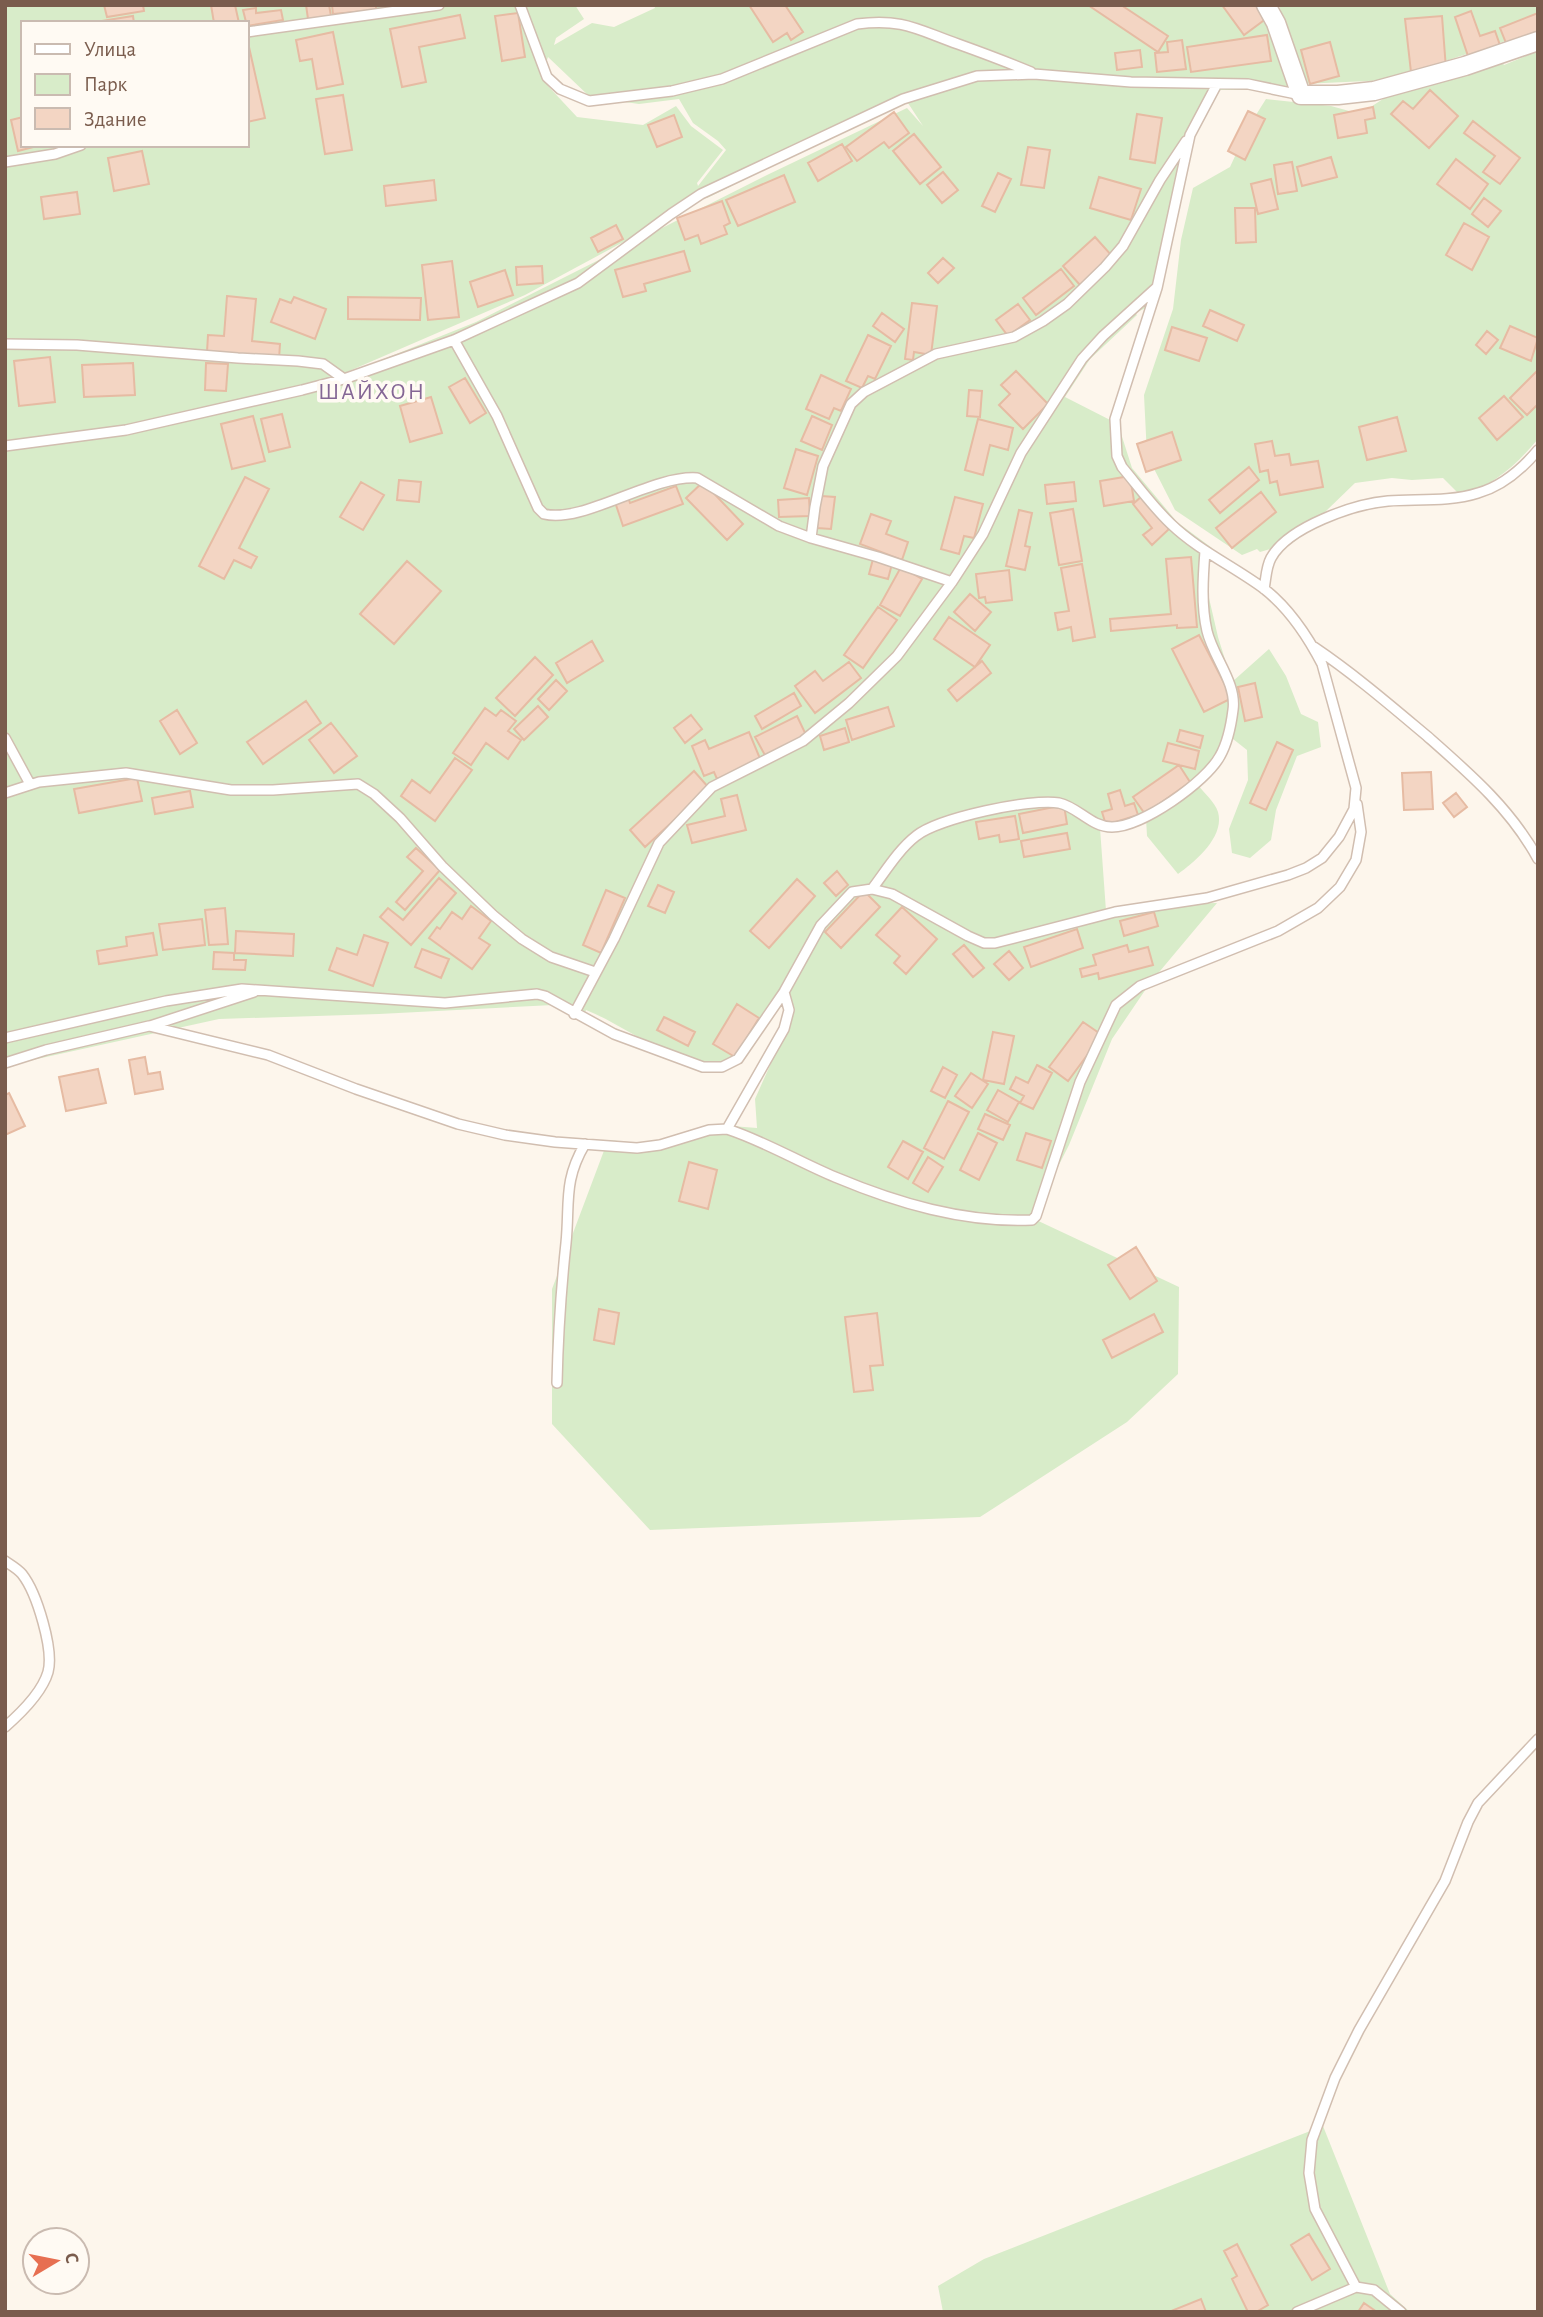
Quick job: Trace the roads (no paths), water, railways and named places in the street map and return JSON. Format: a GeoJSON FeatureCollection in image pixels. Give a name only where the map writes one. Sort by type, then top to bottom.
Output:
{"type":"FeatureCollection","features":[{"type":"Feature","properties":{"kind":"street"},"geometry":{"type":"LineString","coordinates":[[1266,5],[1276,23],[1301,95],[1374,91],[1465,66],[1538,41]]}},
{"type":"Feature","properties":{"kind":"lane"},"geometry":{"type":"LineString","coordinates":[[248,32],[439,5]]}},
{"type":"Feature","properties":{"kind":"lane"},"geometry":{"type":"LineString","coordinates":[[520,5],[547,77],[560,89],[589,101],[672,90],[722,79],[846,29],[876,22],[900,23],[920,28],[1034,74]]}},
{"type":"Feature","properties":{"kind":"lane"},"geometry":{"type":"LineString","coordinates":[[5,446],[125,430],[344,379],[454,340],[578,283],[701,194],[903,99],[977,76],[1034,74],[1131,82],[1248,84],[1301,95]]}},
{"type":"Feature","properties":{"kind":"lane"},"geometry":{"type":"LineString","coordinates":[[811,538],[823,466],[851,404],[864,392],[936,354],[1004,341],[1043,321],[1067,304],[1123,246],[1160,180],[1190,135],[1217,84]]}},
{"type":"Feature","properties":{"kind":"lane"},"geometry":{"type":"LineString","coordinates":[[149,1026],[268,1055],[458,1124],[505,1135],[637,1148],[660,1145],[709,1130],[727,1129],[834,1177],[902,1203],[978,1218],[1033,1220],[1080,1082],[1116,1005],[1140,986],[1278,931],[1318,908],[1340,887],[1356,860],[1362,832],[1356,788],[1329,684],[1312,646],[1282,605],[1265,589],[1205,551],[1171,524],[1122,467],[1117,456],[1115,419],[1157,288],[1190,135]]}},
{"type":"Feature","properties":{"kind":"lane"},"geometry":{"type":"LineString","coordinates":[[5,162],[55,154],[75,147]]}},
{"type":"Feature","properties":{"kind":"lane"},"geometry":{"type":"LineString","coordinates":[[574,1014],[614,939],[659,843],[717,783],[803,741],[849,703],[897,656],[952,582],[983,534],[1021,453],[1082,359],[1103,336],[1157,288]]}},
{"type":"Feature","properties":{"kind":"lane"},"geometry":{"type":"LineString","coordinates":[[454,340],[497,416],[538,508],[544,514],[577,512],[637,491],[692,478],[702,480],[779,526],[952,582]]}},
{"type":"Feature","properties":{"kind":"lane"},"geometry":{"type":"LineString","coordinates":[[5,344],[77,345],[307,362],[330,367],[344,379]]}},
{"type":"Feature","properties":{"kind":"lane"},"geometry":{"type":"LineString","coordinates":[[1265,589],[1270,558],[1275,551],[1302,530],[1321,520],[1366,505],[1456,498],[1479,493],[1503,482],[1525,465],[1538,450]]}},
{"type":"Feature","properties":{"kind":"lane"},"geometry":{"type":"LineString","coordinates":[[5,1038],[166,1001],[242,989],[445,1003],[537,994],[614,1034],[703,1067],[722,1067],[738,1059],[784,992],[821,925],[849,895],[872,888],[910,841],[926,829],[971,814],[1016,805],[1046,803],[1063,804],[1106,827],[1125,825],[1155,810],[1210,772],[1228,738],[1234,707],[1233,696],[1206,629],[1203,583],[1205,551]]}},
{"type":"Feature","properties":{"kind":"lane"},"geometry":{"type":"LineString","coordinates":[[1312,646],[1362,680],[1452,758],[1500,804],[1523,831],[1538,859]]}},
{"type":"Feature","properties":{"kind":"lane"},"geometry":{"type":"LineString","coordinates":[[5,738],[30,784]]}},
{"type":"Feature","properties":{"kind":"lane"},"geometry":{"type":"LineString","coordinates":[[5,793],[30,784],[126,773],[231,790],[360,785],[400,818],[442,866],[522,939],[551,957],[595,972]]}},
{"type":"Feature","properties":{"kind":"lane"},"geometry":{"type":"LineString","coordinates":[[872,888],[901,899],[968,936],[984,943],[995,943],[1115,912],[1207,898],[1288,875],[1316,862],[1327,853],[1349,820],[1356,799]]}},
{"type":"Feature","properties":{"kind":"lane"},"geometry":{"type":"LineString","coordinates":[[5,1063],[46,1050],[149,1026],[259,990]]}},
{"type":"Feature","properties":{"kind":"lane"},"geometry":{"type":"LineString","coordinates":[[727,1129],[785,1029],[789,1010],[784,992]]}},
{"type":"Feature","properties":{"kind":"lane"},"geometry":{"type":"LineString","coordinates":[[557,1383],[560,1295],[569,1183],[574,1163],[585,1144]]}},
{"type":"Feature","properties":{"kind":"lane"},"geometry":{"type":"LineString","coordinates":[[5,1561],[21,1573],[30,1587],[50,1654],[48,1672],[39,1691],[5,1727]]}},
{"type":"Feature","properties":{"kind":"lane"},"geometry":{"type":"LineString","coordinates":[[1356,2287],[1315,2209],[1309,2173],[1312,2140],[1335,2077],[1445,1881],[1462,1835],[1478,1803],[1538,1739]]}},
{"type":"Feature","properties":{"kind":"lane"},"geometry":{"type":"LineString","coordinates":[[1297,2312],[1356,2287],[1374,2290],[1401,2312]]}},
{"type":"Feature","properties":{"kind":"district","name":"ШАЙХОН"},"geometry":{"type":"Point","coordinates":[372,391]}}]}
